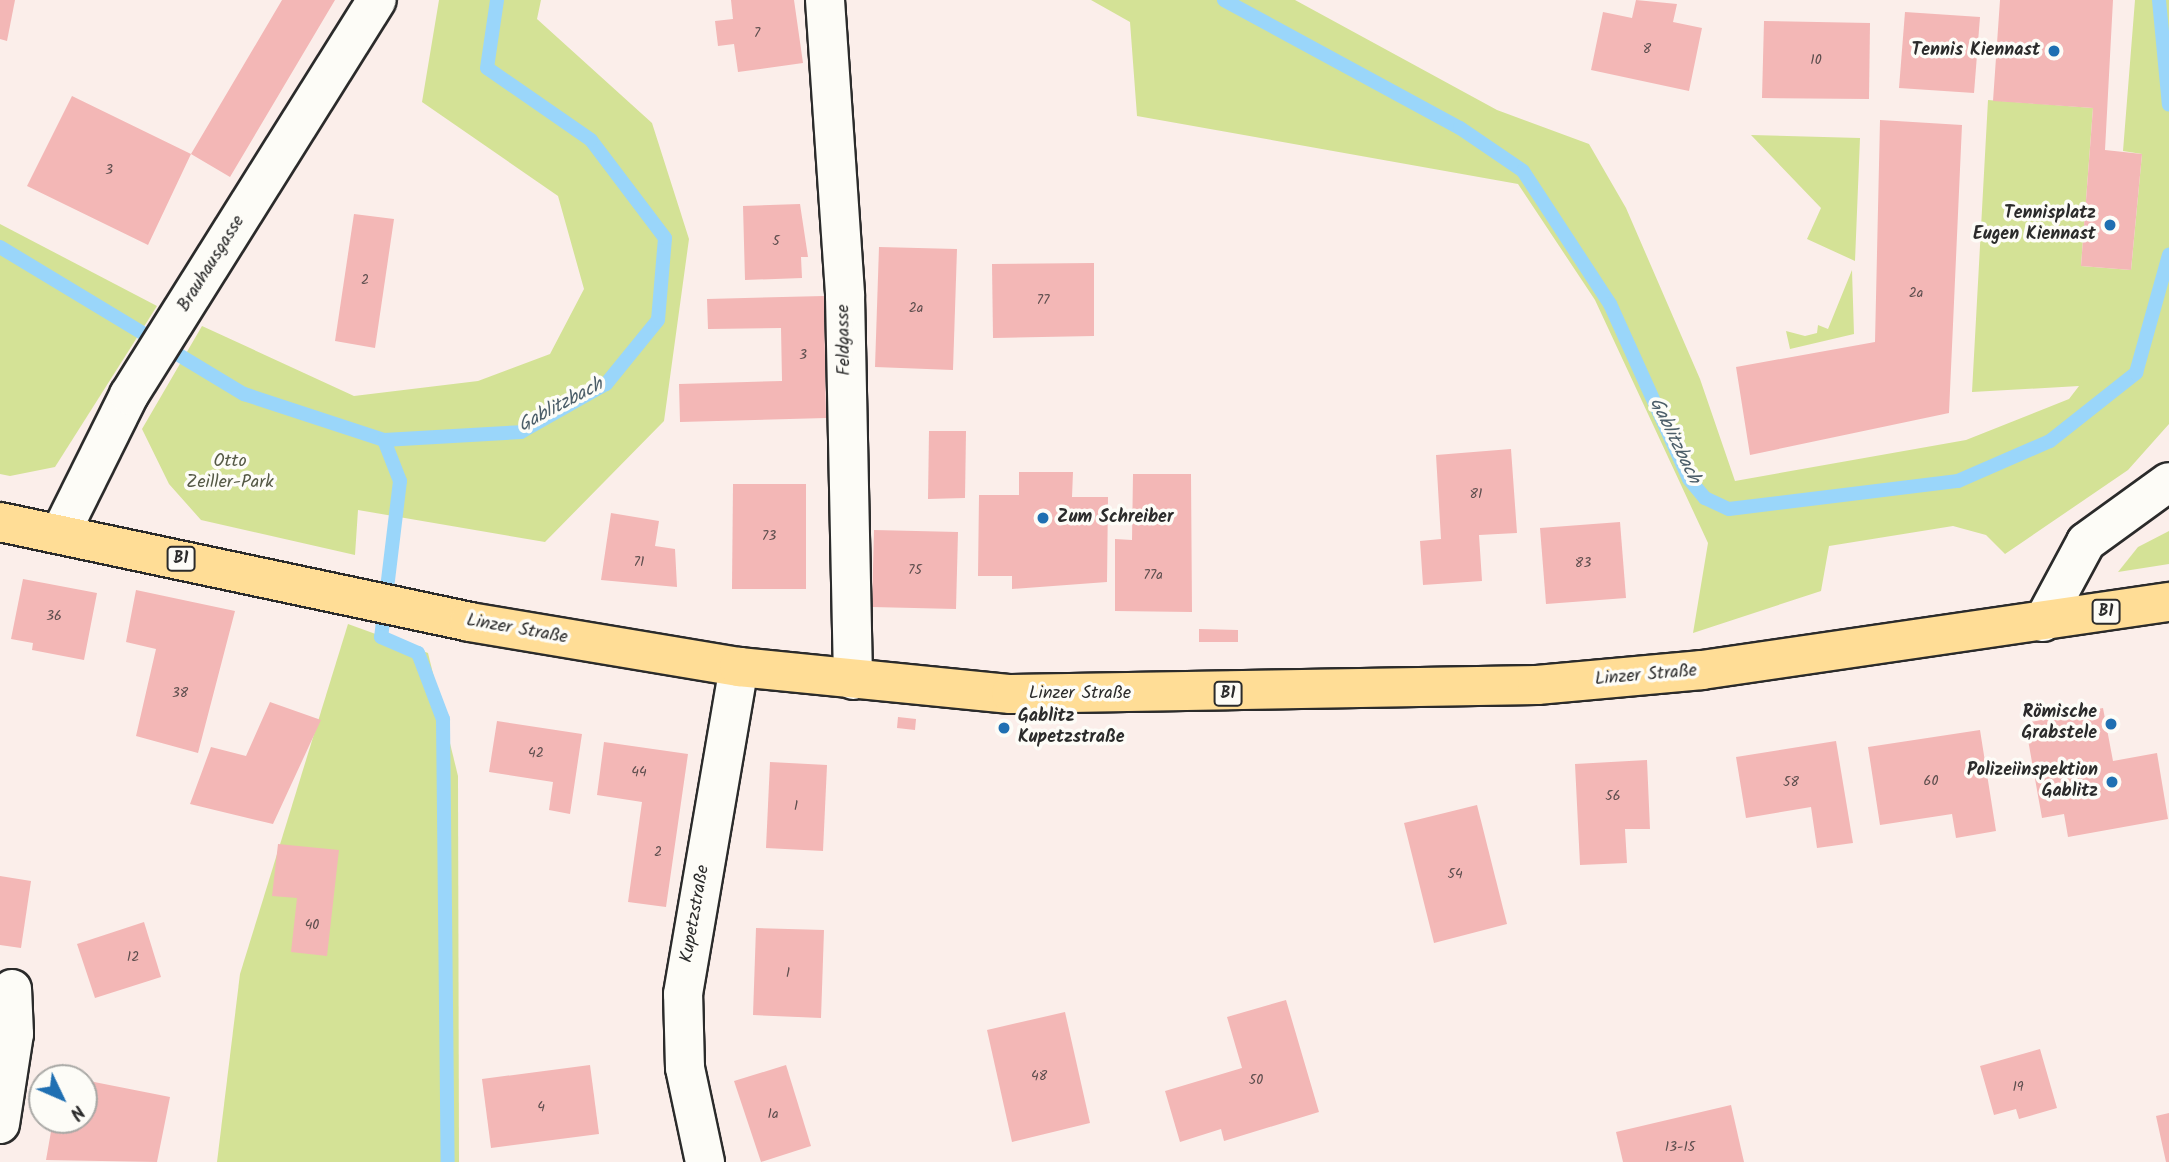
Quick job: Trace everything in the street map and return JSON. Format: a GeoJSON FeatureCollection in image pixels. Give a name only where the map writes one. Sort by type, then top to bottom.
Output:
{"type":"FeatureCollection","features":[{"type":"Feature","properties":{"kind":"main road","name":"Linzer Straße"},"geometry":{"type":"LineString","coordinates":[[0,522],[416,610],[739,667],[1011,694],[1428,691],[1702,670],[2169,602]]}},
{"type":"Feature","properties":{"kind":"street","name":"Brauhausgasse"},"geometry":{"type":"LineString","coordinates":[[60,534],[129,395],[377,0]]}},
{"type":"Feature","properties":{"kind":"street","name":"Feldgasse"},"geometry":{"type":"LineString","coordinates":[[825,0],[845,296],[853,680]]}},
{"type":"Feature","properties":{"kind":"street"},"geometry":{"type":"LineString","coordinates":[[2043,622],[2086,542],[2169,482]]}},
{"type":"Feature","properties":{"kind":"street","name":"Kupetzstraße"},"geometry":{"type":"LineString","coordinates":[[705,1162],[684,1068],[683,994],[739,667]]}},
{"type":"Feature","properties":{"kind":"street"},"geometry":{"type":"LineString","coordinates":[[0,1124],[14,1034],[12,989]]}},
{"type":"Feature","properties":{"kind":"green space","name":"Otto Zeiller-Park"},"geometry":{"type":"Polygon","coordinates":[[[439,0],[541,0],[537,19],[652,123],[689,239],[664,421],[545,542],[358,510],[355,555],[201,520],[169,484],[142,429],[202,326],[354,396],[478,381],[550,354],[584,289],[558,196],[422,102],[439,0]]]}},
{"type":"Feature","properties":{"kind":"green space"},"geometry":{"type":"Polygon","coordinates":[[[1091,0],[1295,0],[1497,110],[1589,144],[1626,208],[1700,379],[1735,481],[1966,440],[2069,399],[2079,386],[1972,392],[1988,100],[2093,108],[2081,266],[2131,270],[2142,154],[2123,151],[2135,0],[2169,0],[2169,424],[2128,470],[2005,554],[1986,535],[1953,526],[1829,546],[1821,591],[1693,633],[1708,543],[1595,300],[1518,184],[1137,116],[1130,22],[1091,0]]]}},
{"type":"Feature","properties":{"kind":"green space"},"geometry":{"type":"Polygon","coordinates":[[[1751,135],[1860,138],[1855,261],[1807,239],[1821,208],[1751,135]]]}},
{"type":"Feature","properties":{"kind":"green space"},"geometry":{"type":"Polygon","coordinates":[[[0,224],[157,306],[55,467],[10,476],[0,474],[0,224]]]}},
{"type":"Feature","properties":{"kind":"green space"},"geometry":{"type":"Polygon","coordinates":[[[1852,270],[1854,334],[1790,349],[1786,331],[1805,336],[1817,333],[1818,325],[1828,329],[1852,270]]]}},
{"type":"Feature","properties":{"kind":"green space"},"geometry":{"type":"Polygon","coordinates":[[[2169,531],[2169,564],[2118,572],[2138,547],[2169,531]]]}},
{"type":"Feature","properties":{"kind":"green space"},"geometry":{"type":"Polygon","coordinates":[[[348,624],[428,653],[458,776],[459,1162],[217,1162],[240,974],[348,624]]]}},
{"type":"Feature","properties":{"kind":"building"},"geometry":{"type":"Polygon","coordinates":[[[0,0],[15,0],[7,41],[0,39],[0,0]]]}},
{"type":"Feature","properties":{"kind":"building"},"geometry":{"type":"Polygon","coordinates":[[[282,0],[335,0],[230,177],[191,154],[282,0]]]}},
{"type":"Feature","properties":{"kind":"building"},"geometry":{"type":"Polygon","coordinates":[[[731,0],[794,0],[803,63],[738,72],[734,44],[718,46],[715,21],[733,19],[731,0]]]}},
{"type":"Feature","properties":{"kind":"building"},"geometry":{"type":"Polygon","coordinates":[[[1636,0],[1677,4],[1673,22],[1702,28],[1689,91],[1591,70],[1603,12],[1632,18],[1636,0]]]}},
{"type":"Feature","properties":{"kind":"building","name":"Tennis Kiennast"},"geometry":{"type":"Polygon","coordinates":[[[2000,0],[2113,0],[2105,150],[2142,154],[2131,270],[2081,266],[2093,108],[1993,101],[2000,0]]]}},
{"type":"Feature","properties":{"kind":"building"},"geometry":{"type":"Polygon","coordinates":[[[1905,12],[1980,17],[1974,93],[1899,88],[1905,12]]]}},
{"type":"Feature","properties":{"kind":"building"},"geometry":{"type":"Polygon","coordinates":[[[1764,21],[1870,23],[1869,99],[1762,98],[1764,21]]]}},
{"type":"Feature","properties":{"kind":"building"},"geometry":{"type":"Polygon","coordinates":[[[72,96],[191,154],[148,245],[27,186],[72,96]]]}},
{"type":"Feature","properties":{"kind":"building"},"geometry":{"type":"Polygon","coordinates":[[[1880,120],[1962,125],[1949,413],[1750,455],[1736,367],[1875,342],[1880,120]]]}},
{"type":"Feature","properties":{"kind":"building"},"geometry":{"type":"Polygon","coordinates":[[[800,204],[808,257],[801,257],[802,278],[745,280],[743,206],[800,204]]]}},
{"type":"Feature","properties":{"kind":"building"},"geometry":{"type":"Polygon","coordinates":[[[354,214],[394,219],[375,348],[335,341],[354,214]]]}},
{"type":"Feature","properties":{"kind":"building"},"geometry":{"type":"Polygon","coordinates":[[[879,247],[957,249],[953,370],[875,367],[879,247]]]}},
{"type":"Feature","properties":{"kind":"building"},"geometry":{"type":"Polygon","coordinates":[[[1094,263],[1094,336],[993,338],[992,264],[1094,263]]]}},
{"type":"Feature","properties":{"kind":"building"},"geometry":{"type":"Polygon","coordinates":[[[824,296],[826,418],[680,422],[679,384],[782,381],[781,328],[708,329],[707,299],[824,296]]]}},
{"type":"Feature","properties":{"kind":"building"},"geometry":{"type":"Polygon","coordinates":[[[929,431],[966,431],[965,498],[928,499],[929,431]]]}},
{"type":"Feature","properties":{"kind":"building"},"geometry":{"type":"Polygon","coordinates":[[[1511,449],[1517,533],[1479,535],[1482,581],[1423,585],[1420,541],[1441,539],[1436,455],[1511,449]]]}},
{"type":"Feature","properties":{"kind":"building","name":"Zum Schreiber"},"geometry":{"type":"Polygon","coordinates":[[[1019,472],[1073,472],[1072,497],[1108,497],[1107,582],[1012,589],[1012,576],[978,576],[979,495],[1019,495],[1019,472]]]}},
{"type":"Feature","properties":{"kind":"building"},"geometry":{"type":"Polygon","coordinates":[[[1133,474],[1191,474],[1192,612],[1115,611],[1115,539],[1132,540],[1133,474]]]}},
{"type":"Feature","properties":{"kind":"building"},"geometry":{"type":"Polygon","coordinates":[[[733,484],[806,484],[806,589],[732,589],[733,484]]]}},
{"type":"Feature","properties":{"kind":"building"},"geometry":{"type":"Polygon","coordinates":[[[611,513],[659,521],[655,546],[675,549],[677,587],[601,580],[611,513]]]}},
{"type":"Feature","properties":{"kind":"building"},"geometry":{"type":"Polygon","coordinates":[[[1620,522],[1626,598],[1546,604],[1540,528],[1620,522]]]}},
{"type":"Feature","properties":{"kind":"building"},"geometry":{"type":"Polygon","coordinates":[[[874,530],[958,532],[956,609],[872,607],[874,530]]]}},
{"type":"Feature","properties":{"kind":"building"},"geometry":{"type":"Polygon","coordinates":[[[23,579],[97,593],[84,660],[32,650],[33,643],[11,639],[23,579]]]}},
{"type":"Feature","properties":{"kind":"building"},"geometry":{"type":"Polygon","coordinates":[[[136,590],[235,611],[198,753],[136,736],[156,649],[126,642],[136,590]]]}},
{"type":"Feature","properties":{"kind":"building"},"geometry":{"type":"Polygon","coordinates":[[[1199,629],[1238,630],[1238,642],[1199,642],[1199,629]]]}},
{"type":"Feature","properties":{"kind":"building"},"geometry":{"type":"Polygon","coordinates":[[[270,702],[321,720],[273,824],[190,804],[211,747],[246,756],[270,702]]]}},
{"type":"Feature","properties":{"kind":"building"},"geometry":{"type":"Polygon","coordinates":[[[2103,708],[2113,761],[2157,753],[2168,819],[2068,837],[2064,814],[2042,818],[2025,723],[2103,708]]]}},
{"type":"Feature","properties":{"kind":"building"},"geometry":{"type":"Polygon","coordinates":[[[898,717],[916,719],[915,730],[897,728],[898,717]]]}},
{"type":"Feature","properties":{"kind":"building"},"geometry":{"type":"Polygon","coordinates":[[[497,721],[582,734],[570,814],[549,810],[553,782],[489,772],[497,721]]]}},
{"type":"Feature","properties":{"kind":"building"},"geometry":{"type":"Polygon","coordinates":[[[1980,730],[1996,831],[1956,838],[1952,814],[1880,825],[1868,747],[1980,730]]]}},
{"type":"Feature","properties":{"kind":"building"},"geometry":{"type":"Polygon","coordinates":[[[1836,741],[1853,843],[1817,848],[1811,807],[1746,818],[1736,757],[1836,741]]]}},
{"type":"Feature","properties":{"kind":"building"},"geometry":{"type":"Polygon","coordinates":[[[604,742],[688,754],[666,907],[628,902],[642,802],[597,795],[604,742]]]}},
{"type":"Feature","properties":{"kind":"building"},"geometry":{"type":"Polygon","coordinates":[[[1647,760],[1650,829],[1625,829],[1627,863],[1580,865],[1575,764],[1647,760]]]}},
{"type":"Feature","properties":{"kind":"building"},"geometry":{"type":"Polygon","coordinates":[[[770,762],[827,765],[823,851],[766,848],[770,762]]]}},
{"type":"Feature","properties":{"kind":"building"},"geometry":{"type":"Polygon","coordinates":[[[1477,805],[1507,924],[1434,943],[1404,823],[1477,805]]]}},
{"type":"Feature","properties":{"kind":"building"},"geometry":{"type":"Polygon","coordinates":[[[278,844],[339,850],[327,956],[291,952],[297,898],[272,896],[278,844]]]}},
{"type":"Feature","properties":{"kind":"building"},"geometry":{"type":"Polygon","coordinates":[[[0,876],[31,881],[21,948],[0,945],[0,876]]]}},
{"type":"Feature","properties":{"kind":"building"},"geometry":{"type":"Polygon","coordinates":[[[144,922],[161,977],[95,998],[77,944],[144,922]]]}},
{"type":"Feature","properties":{"kind":"building"},"geometry":{"type":"Polygon","coordinates":[[[756,928],[824,930],[821,1018],[753,1015],[756,928]]]}},
{"type":"Feature","properties":{"kind":"building"},"geometry":{"type":"Polygon","coordinates":[[[1286,1000],[1319,1112],[1224,1141],[1221,1129],[1180,1142],[1165,1091],[1242,1068],[1227,1017],[1286,1000]]]}},
{"type":"Feature","properties":{"kind":"building"},"geometry":{"type":"Polygon","coordinates":[[[1065,1012],[1090,1123],[1012,1142],[987,1030],[1065,1012]]]}},
{"type":"Feature","properties":{"kind":"building"},"geometry":{"type":"Polygon","coordinates":[[[2040,1049],[2057,1108],[2019,1119],[2016,1109],[1994,1115],[1980,1066],[2040,1049]]]}},
{"type":"Feature","properties":{"kind":"building"},"geometry":{"type":"Polygon","coordinates":[[[590,1065],[599,1134],[491,1148],[482,1079],[590,1065]]]}},
{"type":"Feature","properties":{"kind":"building"},"geometry":{"type":"Polygon","coordinates":[[[786,1065],[811,1146],[761,1162],[734,1081],[786,1065]]]}},
{"type":"Feature","properties":{"kind":"building"},"geometry":{"type":"Polygon","coordinates":[[[98,1083],[170,1097],[157,1162],[46,1160],[51,1134],[98,1134],[98,1083]]]}},
{"type":"Feature","properties":{"kind":"building"},"geometry":{"type":"Polygon","coordinates":[[[1731,1105],[1744,1162],[1623,1162],[1616,1132],[1731,1105]]]}},
{"type":"Feature","properties":{"kind":"building"},"geometry":{"type":"Polygon","coordinates":[[[2169,1113],[2169,1162],[2166,1162],[2156,1116],[2169,1113]]]}},
{"type":"Feature","properties":{"kind":"waterway","name":"Gablitzbach"},"geometry":{"type":"LineString","coordinates":[[0,247],[244,394],[384,440],[521,432],[606,384],[658,320],[665,238],[591,140],[487,68],[497,0]]}},
{"type":"Feature","properties":{"kind":"waterway","name":"Gablitzbach"},"geometry":{"type":"LineString","coordinates":[[1224,0],[1460,128],[1523,171],[1610,304],[1689,479],[1705,498],[1729,509],[1958,481],[2050,441],[2136,373],[2169,255]]}},
{"type":"Feature","properties":{"kind":"waterway","name":"Gablitzbach"},"geometry":{"type":"LineString","coordinates":[[2159,0],[2169,105]]}},
{"type":"Feature","properties":{"kind":"waterway"},"geometry":{"type":"LineString","coordinates":[[384,440],[400,481],[381,637],[418,653],[443,719],[448,1162]]}},
{"type":"Feature","properties":{"kind":"place","name":"Tennis Kiennast"},"geometry":{"type":"Point","coordinates":[2054,51]}},
{"type":"Feature","properties":{"kind":"place","name":"Tennisplatz Eugen Kiennast"},"geometry":{"type":"Point","coordinates":[2110,225]}},
{"type":"Feature","properties":{"kind":"place","name":"Zum Schreiber"},"geometry":{"type":"Point","coordinates":[1043,518]}},
{"type":"Feature","properties":{"kind":"place","name":"Römische Grabstele"},"geometry":{"type":"Point","coordinates":[2111,724]}},
{"type":"Feature","properties":{"kind":"place","name":"Gablitz Kupetzstraße"},"geometry":{"type":"Point","coordinates":[1004,728]}},
{"type":"Feature","properties":{"kind":"place","name":"Polizeiinspektion Gablitz"},"geometry":{"type":"Point","coordinates":[2112,782]}}]}
